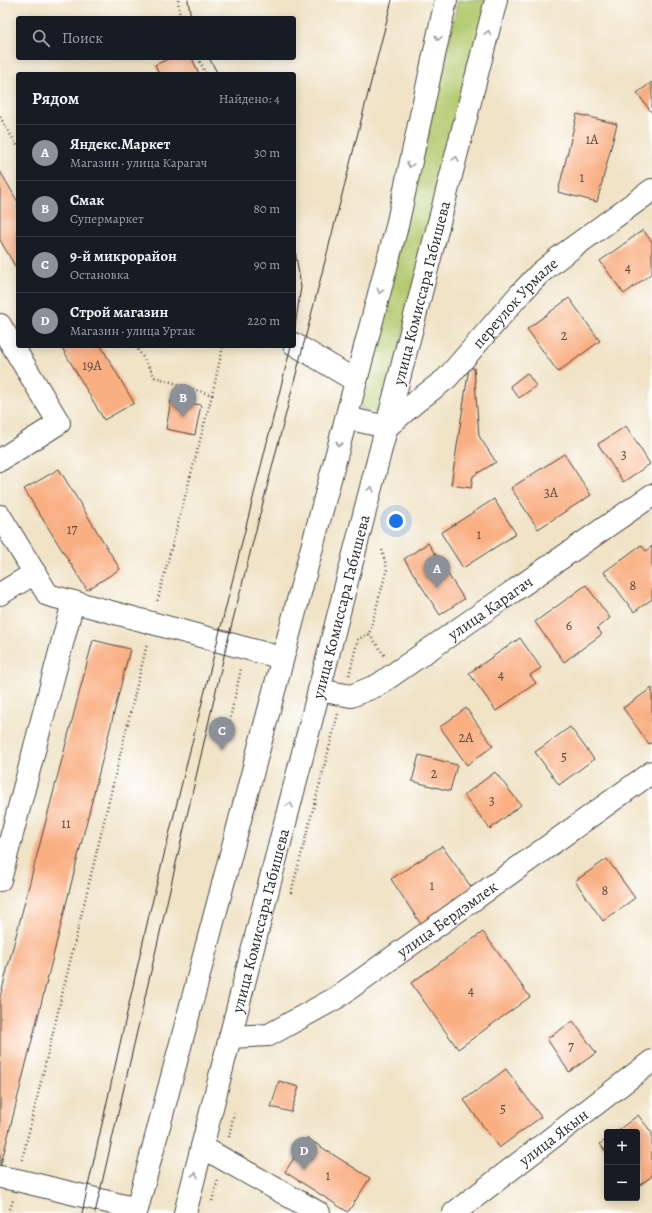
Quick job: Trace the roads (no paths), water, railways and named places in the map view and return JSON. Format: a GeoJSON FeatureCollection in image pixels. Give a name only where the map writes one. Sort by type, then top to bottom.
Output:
{"type":"FeatureCollection","features":[{"type":"Feature","properties":{"kind":"street"},"geometry":{"type":"LineString","coordinates":[[9,1179],[136,1211],[397,226],[446,0]]}},
{"type":"Feature","properties":{"kind":"street","name":"улица Комиссара Габишева"},"geometry":{"type":"LineString","coordinates":[[185,1213],[496,0]]}},
{"type":"Feature","properties":{"kind":"street","name":"переулок Урмале"},"geometry":{"type":"LineString","coordinates":[[387,427],[417,400],[447,378],[519,295],[540,274],[557,259],[652,190]]}},
{"type":"Feature","properties":{"kind":"street"},"geometry":{"type":"LineString","coordinates":[[0,325],[59,423],[0,460]]}},
{"type":"Feature","properties":{"kind":"street"},"geometry":{"type":"LineString","coordinates":[[296,345],[356,381]]}},
{"type":"Feature","properties":{"kind":"street"},"geometry":{"type":"LineString","coordinates":[[346,418],[387,427]]}},
{"type":"Feature","properties":{"kind":"street","name":"улица Карагач"},"geometry":{"type":"LineString","coordinates":[[319,690],[351,696],[378,685],[652,495]]}},
{"type":"Feature","properties":{"kind":"street"},"geometry":{"type":"LineString","coordinates":[[0,516],[48,595],[282,658]]}},
{"type":"Feature","properties":{"kind":"street"},"geometry":{"type":"LineString","coordinates":[[0,594],[35,573]]}},
{"type":"Feature","properties":{"kind":"street"},"geometry":{"type":"LineString","coordinates":[[0,880],[73,602]]}},
{"type":"Feature","properties":{"kind":"street","name":"улица Бердэмлек"},"geometry":{"type":"LineString","coordinates":[[230,1036],[269,1035],[336,998],[652,772]]}},
{"type":"Feature","properties":{"kind":"street","name":"улица Якын"},"geometry":{"type":"LineString","coordinates":[[454,1213],[652,1061]]}},
{"type":"Feature","properties":{"kind":"street"},"geometry":{"type":"LineString","coordinates":[[202,1146],[319,1213]]}},
{"type":"Feature","properties":{"kind":"tram line"},"geometry":{"type":"LineString","coordinates":[[188,0],[191,16]]}},
{"type":"Feature","properties":{"kind":"tram line"},"geometry":{"type":"LineString","coordinates":[[95,1213],[227,643],[392,0]]}},
{"type":"Feature","properties":{"kind":"tram line"},"geometry":{"type":"LineString","coordinates":[[210,60],[217,72]]}},
{"type":"Feature","properties":{"kind":"tram line"},"geometry":{"type":"LineString","coordinates":[[296,256],[301,287],[296,320]]}},
{"type":"Feature","properties":{"kind":"tram line"},"geometry":{"type":"LineString","coordinates":[[82,1213],[149,915],[291,348]]}},
{"type":"Feature","properties":{"kind":"place","name":"Смак"},"geometry":{"type":"Point","coordinates":[183,417]}},
{"type":"Feature","properties":{"kind":"place","name":"Яндекс.Маркет"},"geometry":{"type":"Point","coordinates":[437,588]}},
{"type":"Feature","properties":{"kind":"place","name":"9-й микрорайон"},"geometry":{"type":"Point","coordinates":[222,750]}},
{"type":"Feature","properties":{"kind":"place","name":"Строй магазин"},"geometry":{"type":"Point","coordinates":[304,1170]}}]}
